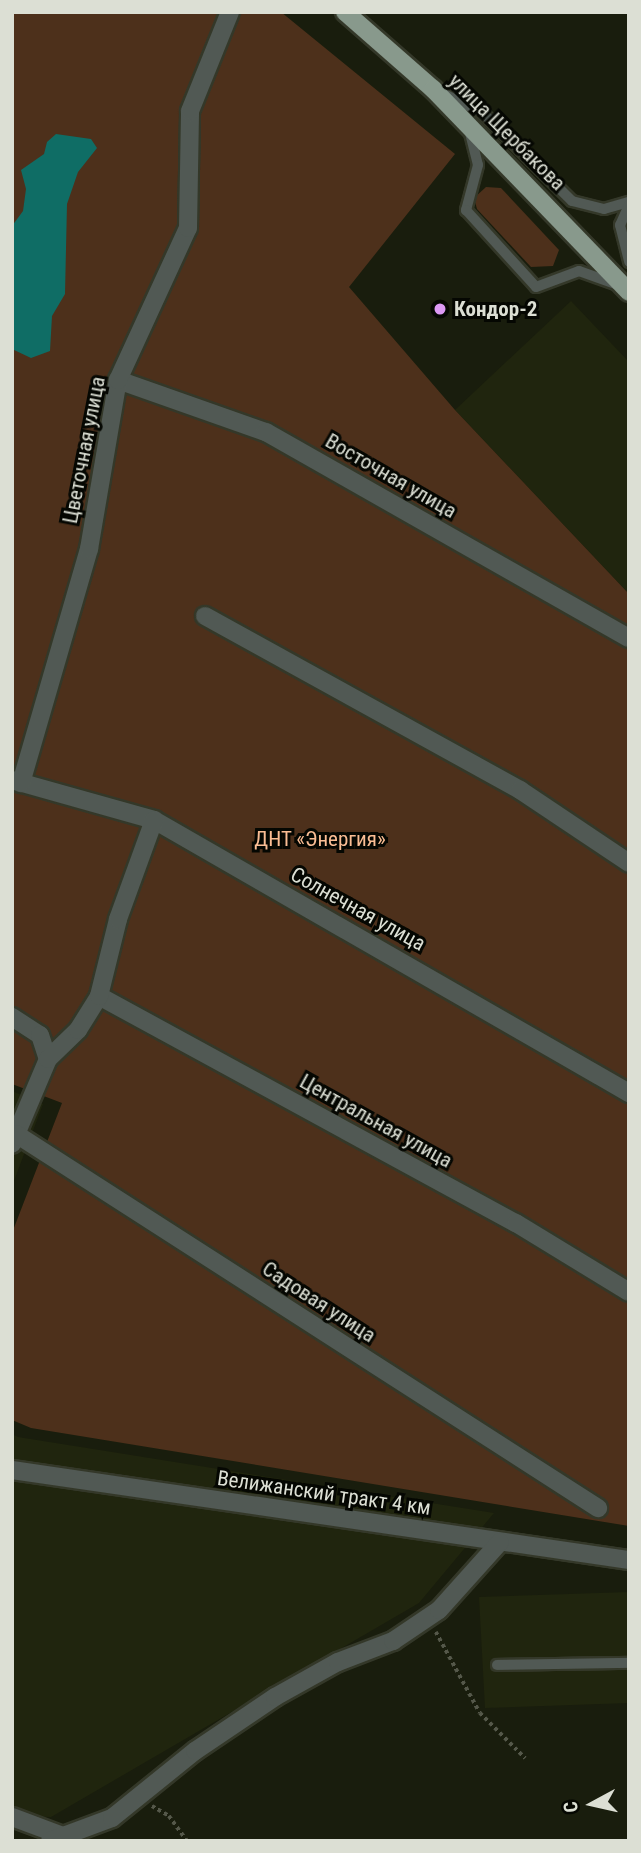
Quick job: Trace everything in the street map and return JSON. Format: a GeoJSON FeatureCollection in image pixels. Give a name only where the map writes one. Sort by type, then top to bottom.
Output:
{"type":"FeatureCollection","features":[{"type":"Feature","properties":{"kind":"main road","name":"улица Щербакова"},"geometry":{"type":"LineString","coordinates":[[345,12],[433,89],[626,289]]}},
{"type":"Feature","properties":{"kind":"street","name":"Цветочная улица"},"geometry":{"type":"LineString","coordinates":[[17,781],[89,549],[118,380],[188,228],[190,111],[230,12]]}},
{"type":"Feature","properties":{"kind":"street","name":"Восточная улица"},"geometry":{"type":"LineString","coordinates":[[118,380],[266,432],[629,638]]}},
{"type":"Feature","properties":{"kind":"street"},"geometry":{"type":"LineString","coordinates":[[205,616],[520,790],[629,863]]}},
{"type":"Feature","properties":{"kind":"street","name":"Солнечная улица"},"geometry":{"type":"LineString","coordinates":[[17,781],[154,820],[629,1093]]}},
{"type":"Feature","properties":{"kind":"street"},"geometry":{"type":"LineString","coordinates":[[14,1139],[48,1059],[78,1030],[99,996],[118,919],[154,820]]}},
{"type":"Feature","properties":{"kind":"street","name":"Центральная улица"},"geometry":{"type":"LineString","coordinates":[[99,996],[516,1223],[629,1292]]}},
{"type":"Feature","properties":{"kind":"street"},"geometry":{"type":"LineString","coordinates":[[12,1017],[40,1035],[48,1059]]}},
{"type":"Feature","properties":{"kind":"street","name":"Садовая улица"},"geometry":{"type":"LineString","coordinates":[[14,1139],[598,1508]]}},
{"type":"Feature","properties":{"kind":"street","name":"Велижанский тракт 4 км"},"geometry":{"type":"LineString","coordinates":[[12,1470],[629,1560]]}},
{"type":"Feature","properties":{"kind":"street"},"geometry":{"type":"LineString","coordinates":[[12,1817],[57,1838],[112,1818],[195,1751],[275,1697],[338,1662],[393,1641],[429,1616],[500,1542]]}},
{"type":"Feature","properties":{"kind":"lane"},"geometry":{"type":"LineString","coordinates":[[433,89],[483,113],[572,201],[604,209],[629,204]]}},
{"type":"Feature","properties":{"kind":"lane"},"geometry":{"type":"LineString","coordinates":[[469,126],[478,164],[466,210],[536,287],[579,271],[626,289]]}},
{"type":"Feature","properties":{"kind":"lane"},"geometry":{"type":"LineString","coordinates":[[629,204],[620,225],[622,250],[629,262]]}},
{"type":"Feature","properties":{"kind":"lane"},"geometry":{"type":"LineString","coordinates":[[497,1665],[629,1663]]}},
{"type":"Feature","properties":{"kind":"path"},"geometry":{"type":"LineString","coordinates":[[429,1616],[480,1713],[525,1758]]}},
{"type":"Feature","properties":{"kind":"path"},"geometry":{"type":"LineString","coordinates":[[139,1798],[169,1816],[187,1841]]}},
{"type":"Feature","properties":{"kind":"shaded area"},"geometry":{"type":"Polygon","coordinates":[[[571,301],[629,362],[629,594],[455,410],[571,301]]]}},
{"type":"Feature","properties":{"kind":"shaded area"},"geometry":{"type":"Polygon","coordinates":[[[12,1091],[43,1104],[12,1186],[12,1091]]]}},
{"type":"Feature","properties":{"kind":"shaded area"},"geometry":{"type":"Polygon","coordinates":[[[12,1434],[494,1513],[419,1603],[51,1817],[12,1816],[12,1434]]]}},
{"type":"Feature","properties":{"kind":"shaded area"},"geometry":{"type":"Polygon","coordinates":[[[629,1592],[629,1703],[485,1708],[479,1597],[629,1592]]]}},
{"type":"Feature","properties":{"kind":"green space","name":"ДНТ «Энергия»"},"geometry":{"type":"Polygon","coordinates":[[[12,12],[281,12],[455,154],[349,287],[455,410],[629,594],[629,1526],[31,1428],[12,1420],[12,1233],[62,1103],[12,1084],[12,12]]]}},
{"type":"Feature","properties":{"kind":"green space"},"geometry":{"type":"Polygon","coordinates":[[[486,187],[501,188],[559,250],[553,266],[531,267],[477,209],[474,198],[486,187]]]}},
{"type":"Feature","properties":{"kind":"water"},"geometry":{"type":"Polygon","coordinates":[[[56,134],[91,139],[97,148],[78,172],[67,204],[65,294],[52,316],[50,351],[31,358],[12,349],[12,226],[23,211],[26,189],[21,170],[44,154],[47,142],[56,134]]]}},
{"type":"Feature","properties":{"kind":"place","name":"Кондор-2"},"geometry":{"type":"Point","coordinates":[440,309]}}]}
